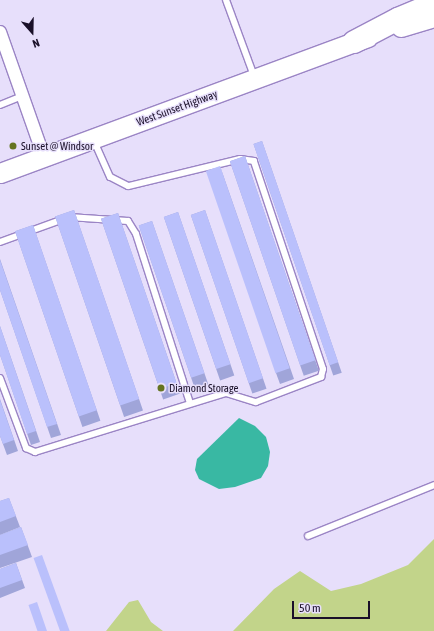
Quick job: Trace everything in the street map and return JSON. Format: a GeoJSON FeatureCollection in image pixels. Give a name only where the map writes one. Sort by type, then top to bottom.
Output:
{"type":"FeatureCollection","features":[{"type":"Feature","properties":{"kind":"highway"},"geometry":{"type":"LineString","coordinates":[[354,42],[398,19],[434,4]]}},
{"type":"Feature","properties":{"kind":"main road","name":"West Sunset Highway"},"geometry":{"type":"LineString","coordinates":[[0,173],[255,80],[434,10]]}},
{"type":"Feature","properties":{"kind":"main road","name":"West Sunset Highway"},"geometry":{"type":"LineString","coordinates":[[354,42],[434,17]]}},
{"type":"Feature","properties":{"kind":"street"},"geometry":{"type":"LineString","coordinates":[[0,32],[44,157]]}},
{"type":"Feature","properties":{"kind":"lane"},"geometry":{"type":"LineString","coordinates":[[226,0],[255,80]]}},
{"type":"Feature","properties":{"kind":"lane"},"geometry":{"type":"LineString","coordinates":[[0,105],[22,96]]}},
{"type":"Feature","properties":{"kind":"lane"},"geometry":{"type":"LineString","coordinates":[[0,378],[26,448],[35,452],[226,393],[256,402],[321,377],[324,369],[254,161],[240,159],[128,186],[110,177],[93,139]]}},
{"type":"Feature","properties":{"kind":"lane"},"geometry":{"type":"LineString","coordinates":[[0,242],[69,218],[128,221],[136,234],[190,403]]}},
{"type":"Feature","properties":{"kind":"lane"},"geometry":{"type":"LineString","coordinates":[[308,536],[434,485]]}},
{"type":"Feature","properties":{"kind":"shaded area"},"geometry":{"type":"Polygon","coordinates":[[[239,418],[255,426],[266,437],[270,452],[268,466],[261,478],[235,487],[219,489],[199,479],[195,470],[197,459],[239,418]]]}},
{"type":"Feature","properties":{"kind":"shaded area"},"geometry":{"type":"Polygon","coordinates":[[[434,539],[434,631],[233,631],[274,589],[300,571],[331,591],[361,584],[408,565],[434,539]]]}},
{"type":"Feature","properties":{"kind":"shaded area"},"geometry":{"type":"Polygon","coordinates":[[[138,600],[151,622],[163,631],[106,631],[129,602],[138,600]]]}},
{"type":"Feature","properties":{"kind":"building"},"geometry":{"type":"Polygon","coordinates":[[[262,141],[338,362],[330,365],[253,144],[262,141]]]}},
{"type":"Feature","properties":{"kind":"building"},"geometry":{"type":"Polygon","coordinates":[[[245,156],[315,360],[300,365],[230,161],[245,156]]]}},
{"type":"Feature","properties":{"kind":"building"},"geometry":{"type":"Polygon","coordinates":[[[220,166],[290,368],[275,373],[206,171],[220,166]]]}},
{"type":"Feature","properties":{"kind":"building"},"geometry":{"type":"Polygon","coordinates":[[[74,210],[139,399],[120,406],[55,217],[74,210]]]}},
{"type":"Feature","properties":{"kind":"building"},"geometry":{"type":"Polygon","coordinates":[[[205,210],[263,378],[249,383],[191,215],[205,210]]]}},
{"type":"Feature","properties":{"kind":"building"},"geometry":{"type":"Polygon","coordinates":[[[178,212],[230,364],[216,369],[164,217],[178,212]]]}},
{"type":"Feature","properties":{"kind":"building"},"geometry":{"type":"Polygon","coordinates":[[[118,213],[177,383],[160,389],[101,219],[118,213]]]}},
{"type":"Feature","properties":{"kind":"building"},"geometry":{"type":"Polygon","coordinates":[[[152,221],[204,373],[191,378],[139,226],[152,221]]]}},
{"type":"Feature","properties":{"kind":"building"},"geometry":{"type":"Polygon","coordinates":[[[33,225],[97,410],[79,417],[15,231],[33,225]]]}},
{"type":"Feature","properties":{"kind":"building"},"geometry":{"type":"Polygon","coordinates":[[[0,260],[57,424],[47,427],[0,290],[0,260]]]}},
{"type":"Feature","properties":{"kind":"building"},"geometry":{"type":"Polygon","coordinates":[[[0,326],[36,431],[27,434],[0,355],[0,326]]]}},
{"type":"Feature","properties":{"kind":"building"},"geometry":{"type":"Polygon","coordinates":[[[0,400],[14,440],[3,444],[0,436],[0,400]]]}},
{"type":"Feature","properties":{"kind":"building"},"geometry":{"type":"Polygon","coordinates":[[[9,498],[16,516],[0,522],[0,501],[9,498]]]}},
{"type":"Feature","properties":{"kind":"building"},"geometry":{"type":"Polygon","coordinates":[[[21,527],[28,545],[0,555],[0,535],[21,527]]]}},
{"type":"Feature","properties":{"kind":"building"},"geometry":{"type":"Polygon","coordinates":[[[42,555],[70,631],[60,631],[34,558],[42,555]]]}},
{"type":"Feature","properties":{"kind":"building"},"geometry":{"type":"Polygon","coordinates":[[[16,563],[22,580],[0,588],[0,569],[16,563]]]}},
{"type":"Feature","properties":{"kind":"building"},"geometry":{"type":"Polygon","coordinates":[[[37,602],[47,631],[37,631],[28,605],[37,602]]]}},
{"type":"Feature","properties":{"kind":"place","name":"Sunset @ Windsor"},"geometry":{"type":"Point","coordinates":[13,146]}},
{"type":"Feature","properties":{"kind":"place","name":"Diamond Storage"},"geometry":{"type":"Point","coordinates":[161,388]}}]}
